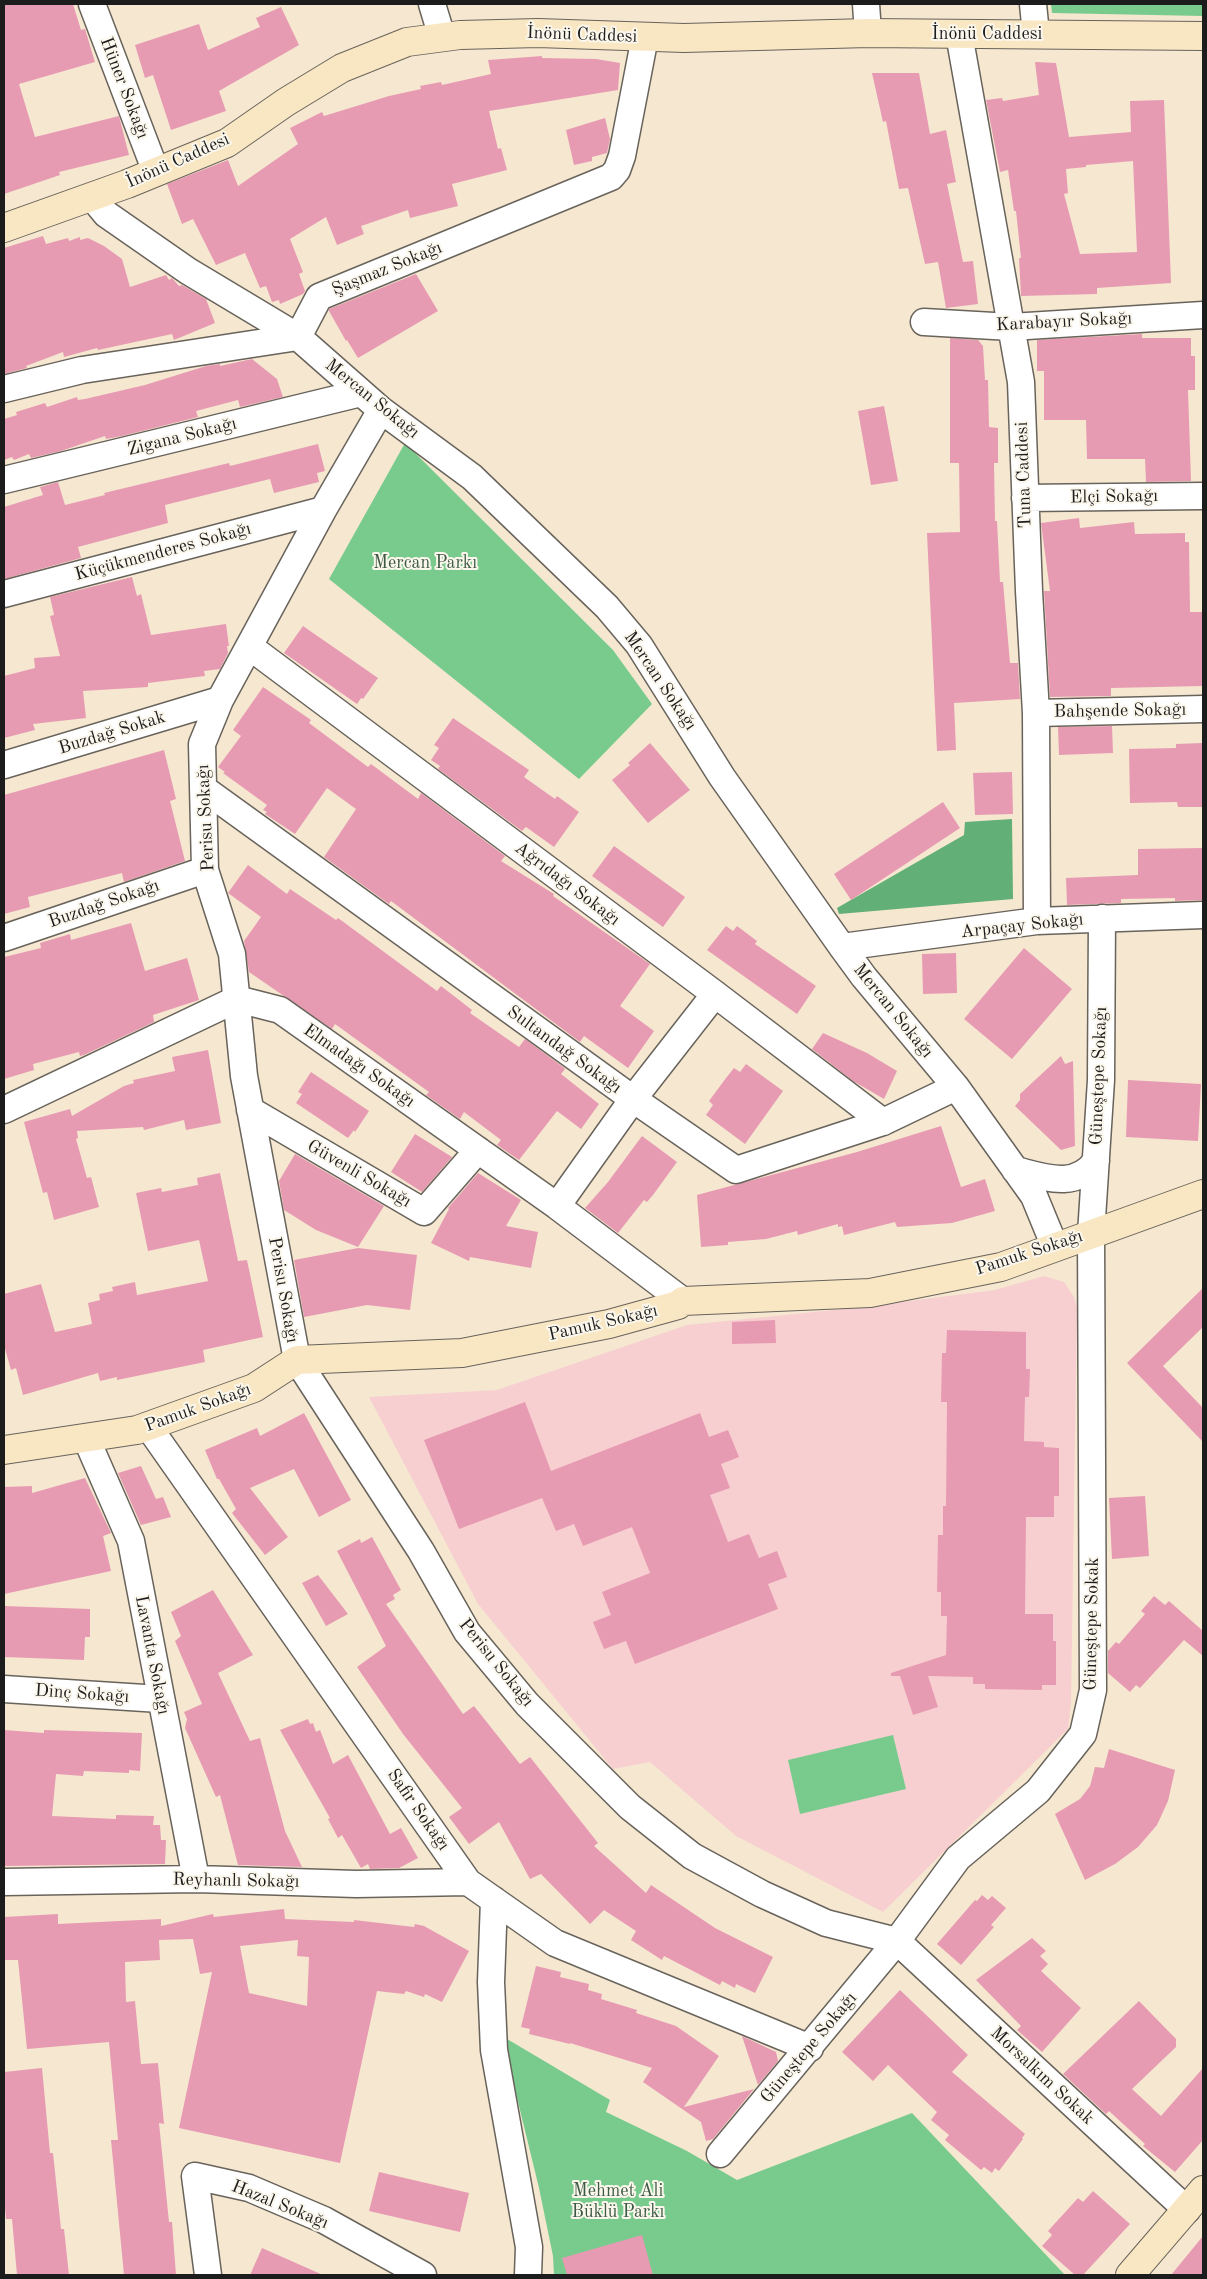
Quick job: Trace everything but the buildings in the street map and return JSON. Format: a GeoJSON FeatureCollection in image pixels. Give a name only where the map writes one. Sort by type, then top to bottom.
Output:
{"type":"FeatureCollection","features":[{"type":"Feature","properties":{"kind":"street","name":"Hüner Sokağı"},"geometry":{"type":"LineString","coordinates":[[92,4],[156,172]]}},
{"type":"Feature","properties":{"kind":"street"},"geometry":{"type":"LineString","coordinates":[[432,4],[442,37]]}},
{"type":"Feature","properties":{"kind":"street"},"geometry":{"type":"LineString","coordinates":[[866,4],[868,33]]}},
{"type":"Feature","properties":{"kind":"street"},"geometry":{"type":"LineString","coordinates":[[1033,4],[1036,34]]}},
{"type":"Feature","properties":{"kind":"street","name":"İnönü Caddesi"},"geometry":{"type":"LineString","coordinates":[[5,224],[92,197],[227,143],[286,102],[342,68],[407,42],[442,37],[538,33],[693,38],[868,33],[1203,36]]}},
{"type":"Feature","properties":{"kind":"street","name":"Tuna Caddesi"},"geometry":{"type":"LineString","coordinates":[[959,34],[1022,382],[1025,498],[1036,712],[1037,921]]}},
{"type":"Feature","properties":{"kind":"street","name":"Şaşmaz Sokağı"},"geometry":{"type":"LineString","coordinates":[[298,337],[319,297],[611,176],[617,170],[622,156],[645,37]]}},
{"type":"Feature","properties":{"kind":"street","name":"Mercan Sokağı"},"geometry":{"type":"LineString","coordinates":[[92,197],[106,214],[188,271],[298,337],[381,410],[472,477],[607,607],[639,645],[722,777],[842,947],[864,977],[956,1087],[1034,1196],[1055,1247]]}},
{"type":"Feature","properties":{"kind":"street","name":"Karabayır Sokağı"},"geometry":{"type":"LineString","coordinates":[[924,322],[1012,327],[1203,315]]}},
{"type":"Feature","properties":{"kind":"street"},"geometry":{"type":"LineString","coordinates":[[4,389],[82,370],[298,337]]}},
{"type":"Feature","properties":{"kind":"street","name":"Zigana Sokağı"},"geometry":{"type":"LineString","coordinates":[[4,480],[361,393]]}},
{"type":"Feature","properties":{"kind":"street","name":"Perisu Sokağı"},"geometry":{"type":"LineString","coordinates":[[381,410],[323,510],[220,700],[202,744],[205,870],[232,954],[244,1076],[296,1360],[421,1551],[467,1632],[527,1704],[630,1807],[692,1856],[762,1894],[826,1923],[897,1941]]}},
{"type":"Feature","properties":{"kind":"street","name":"Elçi Sokağı"},"geometry":{"type":"LineString","coordinates":[[1025,498],[1203,496]]}},
{"type":"Feature","properties":{"kind":"street","name":"Küçükmenderes Sokağı"},"geometry":{"type":"LineString","coordinates":[[4,594],[323,510]]}},
{"type":"Feature","properties":{"kind":"street","name":"Ağrıdağı Sokağı"},"geometry":{"type":"LineString","coordinates":[[250,647],[882,1122]]}},
{"type":"Feature","properties":{"kind":"street","name":"Buzdağ Sokak"},"geometry":{"type":"LineString","coordinates":[[4,765],[220,700]]}},
{"type":"Feature","properties":{"kind":"street","name":"Bahşende Sokağı"},"geometry":{"type":"LineString","coordinates":[[1036,712],[1203,709]]}},
{"type":"Feature","properties":{"kind":"street","name":"Sultandağ Sokağı"},"geometry":{"type":"LineString","coordinates":[[204,789],[633,1100],[736,1170],[882,1122],[956,1087]]}},
{"type":"Feature","properties":{"kind":"street","name":"Buzdağ Sokağı"},"geometry":{"type":"LineString","coordinates":[[4,938],[205,870]]}},
{"type":"Feature","properties":{"kind":"street","name":"Arpaçay Sokağı"},"geometry":{"type":"LineString","coordinates":[[842,947],[1037,921],[1203,915]]}},
{"type":"Feature","properties":{"kind":"street","name":"Güneştepe Sokağı"},"geometry":{"type":"LineString","coordinates":[[1091,1234],[1102,1080],[1102,918]]}},
{"type":"Feature","properties":{"kind":"street"},"geometry":{"type":"LineString","coordinates":[[557,1206],[633,1100],[714,994]]}},
{"type":"Feature","properties":{"kind":"street"},"geometry":{"type":"LineString","coordinates":[[4,1110],[237,998]]}},
{"type":"Feature","properties":{"kind":"street","name":"Elmadağı Sokağı"},"geometry":{"type":"LineString","coordinates":[[237,998],[280,1010],[557,1206],[683,1301]]}},
{"type":"Feature","properties":{"kind":"street","name":"Güvenli Sokağı"},"geometry":{"type":"LineString","coordinates":[[250,1110],[424,1212],[478,1150]]}},
{"type":"Feature","properties":{"kind":"street"},"geometry":{"type":"LineString","coordinates":[[1015,1170],[1063,1179],[1079,1177],[1091,1169],[1096,1161]]}},
{"type":"Feature","properties":{"kind":"street","name":"Pamuk Sokağı"},"geometry":{"type":"LineString","coordinates":[[4,1450],[86,1438],[148,1426],[254,1388],[296,1360],[462,1353],[609,1324],[678,1305],[683,1301],[870,1293],[1001,1266],[1203,1194]]}},
{"type":"Feature","properties":{"kind":"street","name":"Güneştepe Sokak"},"geometry":{"type":"LineString","coordinates":[[897,1941],[958,1858],[1038,1792],[1083,1734],[1093,1690],[1091,1234]]}},
{"type":"Feature","properties":{"kind":"street","name":"Safir Sokağı"},"geometry":{"type":"LineString","coordinates":[[148,1426],[468,1882],[555,1943],[810,2048]]}},
{"type":"Feature","properties":{"kind":"street","name":"Lavanta Sokağı"},"geometry":{"type":"LineString","coordinates":[[86,1438],[131,1541],[196,1880]]}},
{"type":"Feature","properties":{"kind":"street","name":"Dinç Sokağı"},"geometry":{"type":"LineString","coordinates":[[4,1689],[160,1699]]}},
{"type":"Feature","properties":{"kind":"street","name":"Reyhanlı Sokağı"},"geometry":{"type":"LineString","coordinates":[[4,1882],[196,1880],[356,1884],[468,1882]]}},
{"type":"Feature","properties":{"kind":"street"},"geometry":{"type":"LineString","coordinates":[[494,1900],[491,1982],[494,2050],[529,2247],[528,2275]]}},
{"type":"Feature","properties":{"kind":"street","name":"Güneştepe Sokağı"},"geometry":{"type":"LineString","coordinates":[[720,2154],[897,1941]]}},
{"type":"Feature","properties":{"kind":"street","name":"Morsalkım Sokak"},"geometry":{"type":"LineString","coordinates":[[897,1941],[1195,2200]]}},
{"type":"Feature","properties":{"kind":"street","name":"Hazal Sokağı"},"geometry":{"type":"LineString","coordinates":[[208,2275],[195,2176],[249,2188],[324,2220],[423,2275]]}},
{"type":"Feature","properties":{"kind":"street"},"geometry":{"type":"LineString","coordinates":[[1130,2275],[1195,2200]]}},
{"type":"Feature","properties":{"kind":"shaded area"},"geometry":{"type":"Polygon","coordinates":[[[1044,1276],[1064,1282],[1074,1297],[1077,1308],[1071,1703],[1068,1729],[883,1912],[736,1836],[650,1762],[613,1769],[478,1604],[369,1397],[497,1390],[687,1325],[863,1307],[995,1290],[1044,1276]]]}},
{"type":"Feature","properties":{"kind":"green space"},"geometry":{"type":"Polygon","coordinates":[[[1051,4],[1203,4],[1203,16],[1052,13],[1051,4]]]}},
{"type":"Feature","properties":{"kind":"green space","name":"Mercan Parkı"},"geometry":{"type":"Polygon","coordinates":[[[405,443],[613,650],[652,704],[579,779],[329,579],[405,443]]]}},
{"type":"Feature","properties":{"kind":"green space"},"geometry":{"type":"Polygon","coordinates":[[[1012,819],[1013,899],[839,914],[837,908],[964,835],[965,822],[1012,819]]]}},
{"type":"Feature","properties":{"kind":"green space"},"geometry":{"type":"Polygon","coordinates":[[[893,1735],[906,1789],[800,1814],[788,1760],[893,1735]]]}},
{"type":"Feature","properties":{"kind":"green space","name":"Mehmet Ali Büklü Parkı"},"geometry":{"type":"Polygon","coordinates":[[[502,2036],[610,2100],[606,2112],[687,2151],[737,2180],[912,2113],[1065,2275],[554,2275],[553,2256],[539,2188],[502,2036]]]}}]}
